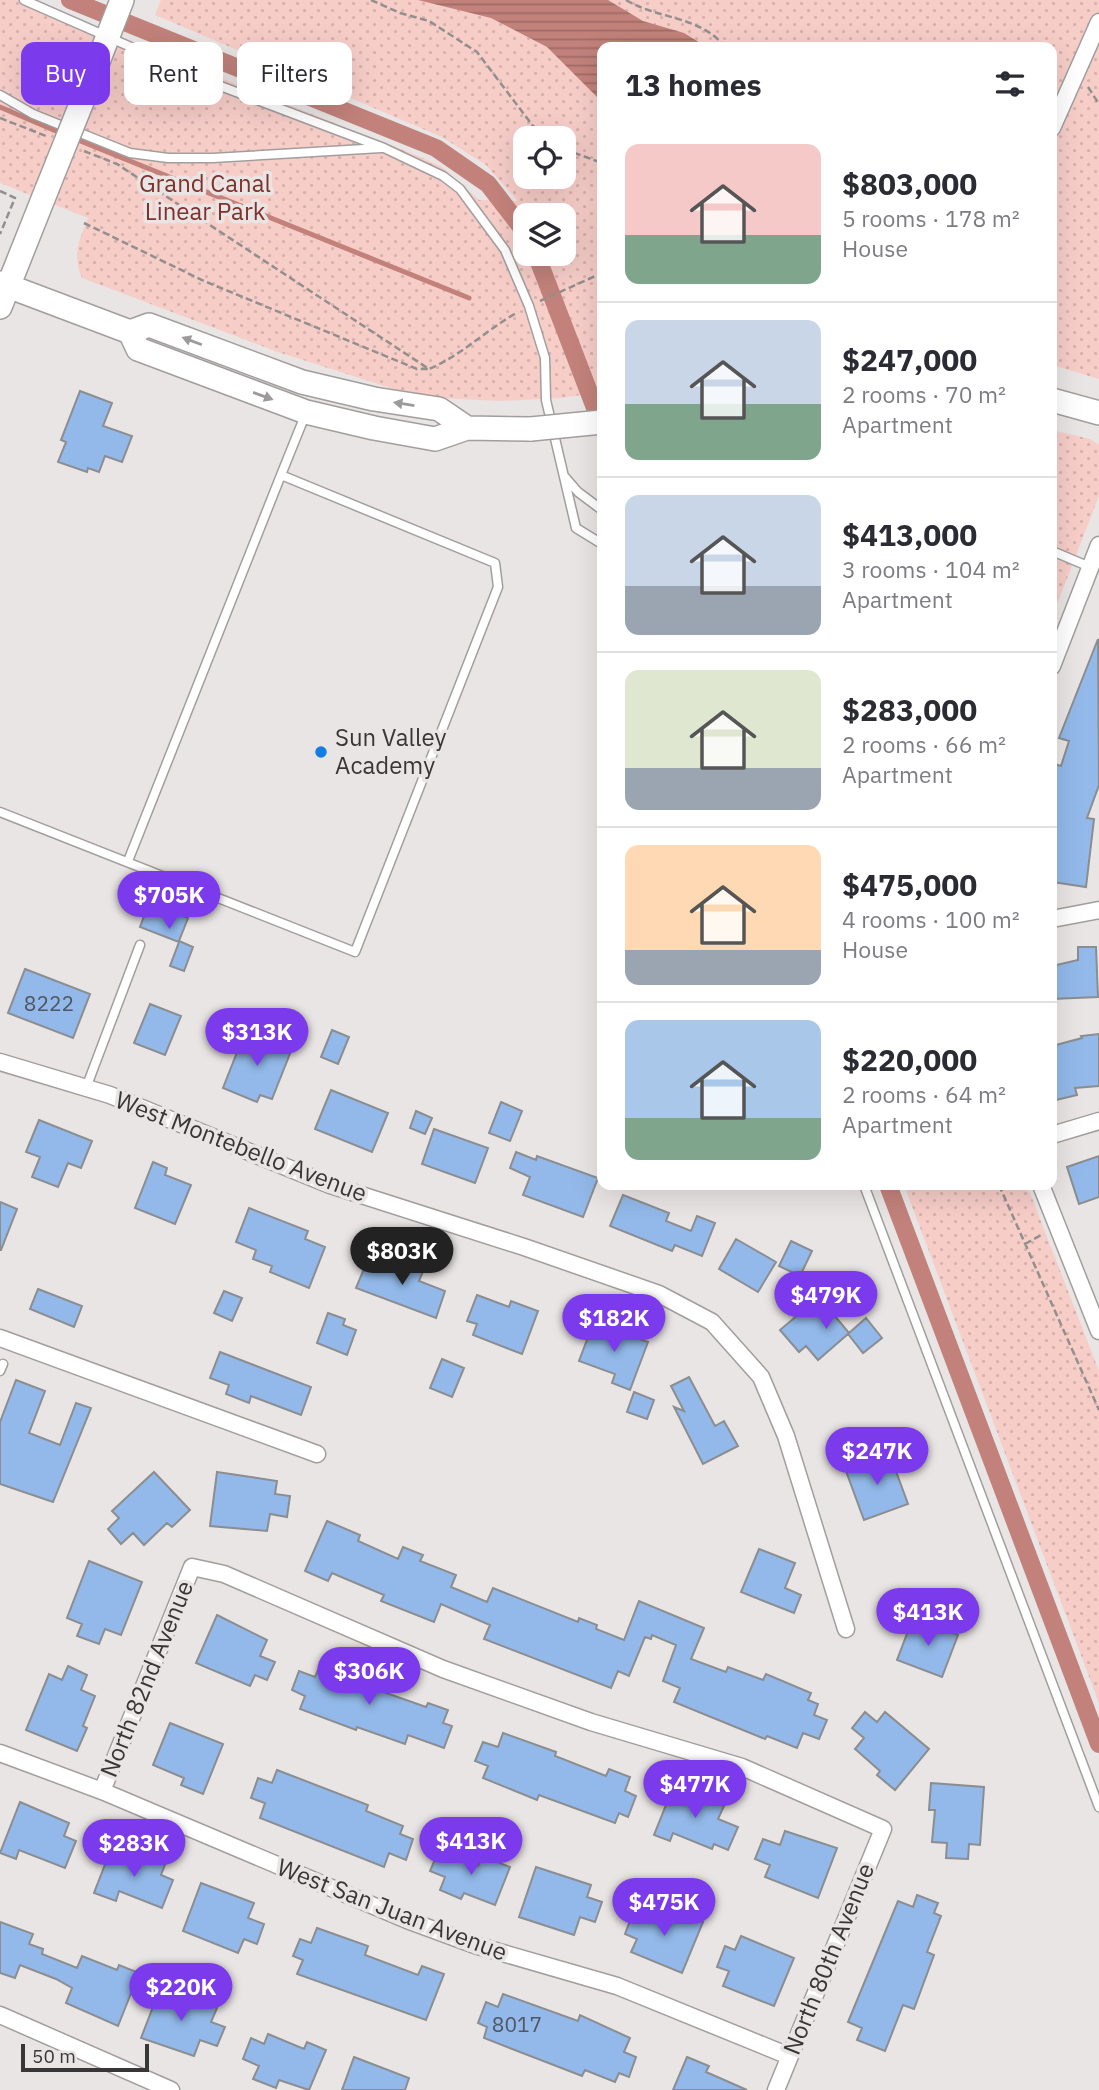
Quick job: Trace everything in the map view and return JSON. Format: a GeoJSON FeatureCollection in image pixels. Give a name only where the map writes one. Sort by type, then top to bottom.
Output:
{"type":"FeatureCollection","features":[{"type":"Feature","properties":{"kind":"main road"},"geometry":{"type":"LineString","coordinates":[[122,0],[3,292],[130,332],[149,324],[302,382],[374,399],[439,409],[467,428]]}},
{"type":"Feature","properties":{"kind":"main road"},"geometry":{"type":"LineString","coordinates":[[130,332],[138,349],[306,412],[435,439],[467,428],[531,429],[597,422]]}},
{"type":"Feature","properties":{"kind":"main road"},"geometry":{"type":"LineString","coordinates":[[1057,401],[1099,414]]}},
{"type":"Feature","properties":{"kind":"street"},"geometry":{"type":"LineString","coordinates":[[1057,117],[1099,22]]}},
{"type":"Feature","properties":{"kind":"street"},"geometry":{"type":"LineString","coordinates":[[1057,655],[1095,569],[1099,545]]}},
{"type":"Feature","properties":{"kind":"street"},"geometry":{"type":"LineString","coordinates":[[1057,918],[1099,910]]}},
{"type":"Feature","properties":{"kind":"street","name":"West Montebello Avenue"},"geometry":{"type":"LineString","coordinates":[[0,1062],[86,1088],[159,1115],[330,1185],[524,1247],[659,1294],[712,1322],[761,1377],[786,1436],[846,1629]]}},
{"type":"Feature","properties":{"kind":"street"},"geometry":{"type":"LineString","coordinates":[[1057,1134],[1099,1121]]}},
{"type":"Feature","properties":{"kind":"street"},"geometry":{"type":"LineString","coordinates":[[1043,1190],[1099,1331]]}},
{"type":"Feature","properties":{"kind":"street"},"geometry":{"type":"LineString","coordinates":[[0,1338],[317,1454]]}},
{"type":"Feature","properties":{"kind":"street","name":"North 82nd Avenue"},"geometry":{"type":"LineString","coordinates":[[102,1791],[192,1567],[224,1574],[443,1669],[591,1722],[742,1767],[883,1829]]}},
{"type":"Feature","properties":{"kind":"street","name":"West San Juan Avenue"},"geometry":{"type":"LineString","coordinates":[[0,1753],[102,1791],[407,1920],[475,1945],[617,1986],[789,2056]]}},
{"type":"Feature","properties":{"kind":"street","name":"North 80th Avenue"},"geometry":{"type":"LineString","coordinates":[[776,2090],[883,1829]]}},
{"type":"Feature","properties":{"kind":"street"},"geometry":{"type":"LineString","coordinates":[[0,2015],[171,2090]]}},
{"type":"Feature","properties":{"kind":"lane"},"geometry":{"type":"LineString","coordinates":[[24,0],[215,84],[384,148],[443,176],[460,189],[505,250],[531,305],[545,358],[546,400],[576,528],[597,542]]}},
{"type":"Feature","properties":{"kind":"lane"},"geometry":{"type":"LineString","coordinates":[[0,94],[33,114],[146,157],[213,158],[384,148]]}},
{"type":"Feature","properties":{"kind":"lane"},"geometry":{"type":"LineString","coordinates":[[128,861],[306,412]]}},
{"type":"Feature","properties":{"kind":"lane"},"geometry":{"type":"LineString","coordinates":[[0,812],[355,952],[498,587],[495,563],[281,475]]}},
{"type":"Feature","properties":{"kind":"lane"},"geometry":{"type":"LineString","coordinates":[[565,477],[578,492],[597,506]]}},
{"type":"Feature","properties":{"kind":"lane"},"geometry":{"type":"LineString","coordinates":[[1057,553],[1095,569]]}},
{"type":"Feature","properties":{"kind":"lane"},"geometry":{"type":"LineString","coordinates":[[86,1088],[140,945]]}},
{"type":"Feature","properties":{"kind":"lane"},"geometry":{"type":"LineString","coordinates":[[866,1190],[1099,1807]]}},
{"type":"Feature","properties":{"kind":"path"},"geometry":{"type":"LineString","coordinates":[[371,0],[400,13],[429,21],[477,52],[533,126]]}},
{"type":"Feature","properties":{"kind":"path"},"geometry":{"type":"LineString","coordinates":[[626,0],[640,9],[691,23],[716,36],[721,42]]}},
{"type":"Feature","properties":{"kind":"path"},"geometry":{"type":"LineString","coordinates":[[0,118],[52,138]]}},
{"type":"Feature","properties":{"kind":"path"},"geometry":{"type":"LineString","coordinates":[[78,148],[117,164],[429,369]]}},
{"type":"Feature","properties":{"kind":"path"},"geometry":{"type":"LineString","coordinates":[[576,153],[597,161]]}},
{"type":"Feature","properties":{"kind":"path"},"geometry":{"type":"LineString","coordinates":[[0,191],[15,198],[0,234]]}},
{"type":"Feature","properties":{"kind":"path"},"geometry":{"type":"LineString","coordinates":[[84,223],[204,281],[417,369],[429,369],[451,360],[489,328],[531,305],[597,275]]}},
{"type":"Feature","properties":{"kind":"path"},"geometry":{"type":"LineString","coordinates":[[1001,1190],[1099,1410]]}},
{"type":"Feature","properties":{"kind":"path"},"geometry":{"type":"LineString","coordinates":[[1025,1244],[1056,1227]]}},
{"type":"Feature","properties":{"kind":"green space","name":"Grand Canal Linear Park"},"geometry":{"type":"Polygon","coordinates":[[[0,0],[24,0],[130,42],[124,42],[124,105],[223,105],[223,79],[237,84],[237,105],[289,105],[442,167],[479,200],[518,201],[486,165],[442,137],[352,99],[352,42],[237,42],[237,50],[155,15],[161,0],[1099,0],[1099,379],[1057,366],[1057,42],[597,42],[597,393],[501,401],[440,398],[397,390],[278,352],[82,278],[77,262],[80,241],[88,218],[0,183],[0,0]]]}},
{"type":"Feature","properties":{"kind":"green space"},"geometry":{"type":"Polygon","coordinates":[[[1057,431],[1090,439],[1099,445],[1099,496],[1057,604],[1057,431]]]}},
{"type":"Feature","properties":{"kind":"green space"},"geometry":{"type":"Polygon","coordinates":[[[906,1190],[1027,1190],[1099,1371],[1099,1703],[906,1190]]]}},
{"type":"Feature","properties":{"kind":"shaded area"},"geometry":{"type":"Polygon","coordinates":[[[418,0],[608,0],[643,21],[684,33],[699,42],[597,42],[597,97],[547,47],[491,18],[418,0]]]}},
{"type":"Feature","properties":{"kind":"building"},"geometry":{"type":"Polygon","coordinates":[[[80,391],[112,403],[103,426],[132,436],[122,462],[105,456],[99,472],[88,468],[87,472],[58,462],[66,442],[61,440],[80,391]]]}},
{"type":"Feature","properties":{"kind":"building"},"geometry":{"type":"Polygon","coordinates":[[[1098,639],[1099,785],[1087,818],[1094,819],[1086,887],[1057,883],[1057,765],[1061,766],[1069,741],[1059,738],[1098,639]]]}},
{"type":"Feature","properties":{"kind":"building"},"geometry":{"type":"Polygon","coordinates":[[[149,903],[188,918],[179,941],[193,947],[184,971],[170,966],[179,942],[140,927],[149,903]]]}},
{"type":"Feature","properties":{"kind":"building"},"geometry":{"type":"Polygon","coordinates":[[[1078,947],[1096,947],[1098,997],[1057,999],[1057,965],[1078,960],[1078,947]]]}},
{"type":"Feature","properties":{"kind":"building"},"geometry":{"type":"Polygon","coordinates":[[[25,969],[90,994],[73,1038],[8,1013],[25,969]]]}},
{"type":"Feature","properties":{"kind":"building"},"geometry":{"type":"Polygon","coordinates":[[[150,1004],[181,1016],[165,1055],[134,1043],[150,1004]]]}},
{"type":"Feature","properties":{"kind":"building"},"geometry":{"type":"Polygon","coordinates":[[[332,1030],[349,1037],[338,1064],[321,1057],[332,1030]]]}},
{"type":"Feature","properties":{"kind":"building"},"geometry":{"type":"Polygon","coordinates":[[[245,1032],[291,1051],[272,1099],[260,1095],[257,1102],[223,1088],[245,1032]]]}},
{"type":"Feature","properties":{"kind":"building"},"geometry":{"type":"Polygon","coordinates":[[[1099,1034],[1099,1086],[1075,1088],[1077,1095],[1057,1100],[1057,1045],[1082,1038],[1081,1036],[1099,1034]]]}},
{"type":"Feature","properties":{"kind":"building"},"geometry":{"type":"Polygon","coordinates":[[[331,1090],[388,1113],[372,1152],[315,1129],[331,1090]]]}},
{"type":"Feature","properties":{"kind":"building"},"geometry":{"type":"Polygon","coordinates":[[[501,1102],[522,1111],[510,1141],[489,1133],[501,1102]]]}},
{"type":"Feature","properties":{"kind":"building"},"geometry":{"type":"Polygon","coordinates":[[[416,1111],[432,1118],[425,1134],[410,1128],[416,1111]]]}},
{"type":"Feature","properties":{"kind":"building"},"geometry":{"type":"Polygon","coordinates":[[[39,1120],[92,1141],[81,1168],[68,1163],[58,1187],[32,1177],[40,1157],[26,1152],[39,1120]]]}},
{"type":"Feature","properties":{"kind":"building"},"geometry":{"type":"Polygon","coordinates":[[[434,1129],[488,1148],[475,1183],[422,1164],[434,1129]]]}},
{"type":"Feature","properties":{"kind":"building"},"geometry":{"type":"Polygon","coordinates":[[[516,1152],[536,1160],[537,1156],[597,1178],[583,1217],[523,1195],[530,1177],[510,1168],[516,1152]]]}},
{"type":"Feature","properties":{"kind":"building"},"geometry":{"type":"Polygon","coordinates":[[[1099,1156],[1099,1197],[1079,1204],[1067,1167],[1099,1156]]]}},
{"type":"Feature","properties":{"kind":"building"},"geometry":{"type":"Polygon","coordinates":[[[153,1162],[167,1168],[165,1175],[191,1185],[175,1224],[135,1208],[153,1162]]]}},
{"type":"Feature","properties":{"kind":"building"},"geometry":{"type":"Polygon","coordinates":[[[623,1195],[669,1213],[666,1221],[691,1231],[697,1216],[715,1223],[702,1256],[675,1245],[672,1251],[610,1226],[623,1195]]]}},
{"type":"Feature","properties":{"kind":"building"},"geometry":{"type":"Polygon","coordinates":[[[0,1202],[17,1209],[1,1250],[0,1250],[0,1202]]]}},
{"type":"Feature","properties":{"kind":"building"},"geometry":{"type":"Polygon","coordinates":[[[249,1208],[308,1231],[305,1239],[325,1247],[309,1288],[270,1272],[272,1266],[253,1259],[256,1250],[236,1242],[249,1208]]]}},
{"type":"Feature","properties":{"kind":"building"},"geometry":{"type":"Polygon","coordinates":[[[736,1239],[776,1262],[758,1292],[719,1269],[736,1239]]]}},
{"type":"Feature","properties":{"kind":"building"},"geometry":{"type":"Polygon","coordinates":[[[791,1241],[812,1251],[800,1276],[779,1266],[791,1241]]]}},
{"type":"Feature","properties":{"kind":"building"},"geometry":{"type":"Polygon","coordinates":[[[390,1256],[424,1269],[419,1281],[445,1291],[436,1318],[356,1288],[366,1264],[385,1271],[390,1256]]]}},
{"type":"Feature","properties":{"kind":"building"},"geometry":{"type":"Polygon","coordinates":[[[38,1289],[82,1306],[74,1327],[30,1309],[38,1289]]]}},
{"type":"Feature","properties":{"kind":"building"},"geometry":{"type":"Polygon","coordinates":[[[224,1291],[242,1298],[232,1321],[214,1313],[224,1291]]]}},
{"type":"Feature","properties":{"kind":"building"},"geometry":{"type":"Polygon","coordinates":[[[477,1295],[509,1307],[511,1301],[538,1311],[522,1354],[473,1335],[477,1324],[467,1321],[477,1295]]]}},
{"type":"Feature","properties":{"kind":"building"},"geometry":{"type":"Polygon","coordinates":[[[819,1297],[849,1333],[866,1318],[882,1338],[863,1353],[848,1334],[818,1360],[806,1346],[799,1352],[780,1330],[819,1297]]]}},
{"type":"Feature","properties":{"kind":"building"},"geometry":{"type":"Polygon","coordinates":[[[328,1313],[345,1319],[343,1325],[356,1330],[347,1355],[317,1343],[328,1313]]]}},
{"type":"Feature","properties":{"kind":"building"},"geometry":{"type":"Polygon","coordinates":[[[593,1324],[648,1342],[630,1390],[612,1383],[615,1374],[579,1361],[593,1324]]]}},
{"type":"Feature","properties":{"kind":"building"},"geometry":{"type":"Polygon","coordinates":[[[220,1352],[311,1387],[301,1415],[251,1396],[249,1403],[226,1394],[229,1385],[210,1378],[220,1352]]]}},
{"type":"Feature","properties":{"kind":"building"},"geometry":{"type":"Polygon","coordinates":[[[442,1359],[464,1368],[452,1397],[430,1388],[442,1359]]]}},
{"type":"Feature","properties":{"kind":"building"},"geometry":{"type":"Polygon","coordinates":[[[689,1377],[715,1426],[724,1421],[738,1446],[703,1464],[674,1407],[684,1411],[671,1386],[689,1377]]]}},
{"type":"Feature","properties":{"kind":"building"},"geometry":{"type":"Polygon","coordinates":[[[16,1380],[45,1391],[29,1433],[60,1445],[76,1403],[91,1408],[53,1502],[0,1484],[0,1422],[16,1380]]]}},
{"type":"Feature","properties":{"kind":"building"},"geometry":{"type":"Polygon","coordinates":[[[634,1392],[654,1400],[647,1419],[627,1412],[634,1392]]]}},
{"type":"Feature","properties":{"kind":"building"},"geometry":{"type":"Polygon","coordinates":[[[890,1455],[908,1504],[864,1520],[846,1471],[890,1455]]]}},
{"type":"Feature","properties":{"kind":"building"},"geometry":{"type":"Polygon","coordinates":[[[154,1472],[190,1510],[172,1527],[167,1523],[144,1545],[133,1533],[121,1544],[108,1529],[119,1518],[112,1511],[154,1472]]]}},
{"type":"Feature","properties":{"kind":"building"},"geometry":{"type":"Polygon","coordinates":[[[217,1472],[277,1481],[275,1494],[290,1496],[287,1517],[270,1514],[267,1531],[210,1526],[217,1472]]]}},
{"type":"Feature","properties":{"kind":"building"},"geometry":{"type":"Polygon","coordinates":[[[327,1521],[360,1535],[358,1541],[398,1559],[403,1547],[423,1555],[420,1561],[456,1575],[451,1587],[487,1602],[493,1588],[578,1622],[579,1618],[597,1625],[596,1629],[624,1640],[639,1601],[704,1628],[691,1659],[726,1672],[728,1667],[763,1680],[766,1674],[811,1693],[808,1700],[818,1704],[814,1715],[827,1720],[819,1739],[803,1733],[797,1748],[767,1736],[765,1739],[674,1702],[680,1688],[663,1681],[676,1645],[652,1635],[651,1639],[645,1637],[629,1676],[618,1671],[611,1688],[484,1639],[490,1625],[441,1604],[434,1622],[381,1601],[384,1595],[332,1573],[328,1581],[305,1571],[327,1521]]]}},
{"type":"Feature","properties":{"kind":"building"},"geometry":{"type":"Polygon","coordinates":[[[759,1549],[795,1563],[785,1588],[801,1595],[794,1613],[741,1592],[759,1549]]]}},
{"type":"Feature","properties":{"kind":"building"},"geometry":{"type":"Polygon","coordinates":[[[89,1561],[142,1582],[121,1635],[105,1629],[99,1644],[77,1636],[82,1624],[67,1618],[89,1561]]]}},
{"type":"Feature","properties":{"kind":"building"},"geometry":{"type":"Polygon","coordinates":[[[217,1615],[267,1640],[260,1656],[275,1662],[267,1680],[255,1675],[250,1686],[196,1663],[217,1615]]]}},
{"type":"Feature","properties":{"kind":"building"},"geometry":{"type":"Polygon","coordinates":[[[913,1618],[958,1635],[942,1677],[897,1660],[913,1618]]]}},
{"type":"Feature","properties":{"kind":"building"},"geometry":{"type":"Polygon","coordinates":[[[321,1663],[375,1681],[372,1688],[426,1707],[428,1703],[448,1710],[443,1723],[452,1726],[444,1748],[408,1735],[405,1744],[357,1727],[356,1730],[300,1709],[305,1696],[292,1690],[299,1671],[315,1677],[321,1663]]]}},
{"type":"Feature","properties":{"kind":"building"},"geometry":{"type":"Polygon","coordinates":[[[68,1666],[87,1675],[81,1690],[95,1696],[83,1726],[87,1728],[77,1751],[26,1730],[49,1674],[62,1680],[68,1666]]]}},
{"type":"Feature","properties":{"kind":"building"},"geometry":{"type":"Polygon","coordinates":[[[865,1712],[877,1722],[885,1712],[929,1749],[895,1790],[877,1775],[880,1771],[855,1749],[864,1738],[852,1728],[865,1712]]]}},
{"type":"Feature","properties":{"kind":"building"},"geometry":{"type":"Polygon","coordinates":[[[170,1723],[223,1744],[203,1794],[181,1785],[184,1778],[153,1765],[170,1723]]]}},
{"type":"Feature","properties":{"kind":"building"},"geometry":{"type":"Polygon","coordinates":[[[503,1733],[556,1752],[555,1756],[606,1776],[609,1769],[630,1777],[625,1791],[636,1796],[628,1817],[619,1813],[615,1823],[539,1795],[537,1800],[483,1778],[488,1766],[475,1761],[483,1742],[498,1747],[503,1733]]]}},
{"type":"Feature","properties":{"kind":"building"},"geometry":{"type":"Polygon","coordinates":[[[277,1770],[368,1805],[366,1811],[403,1826],[400,1834],[413,1839],[406,1860],[389,1853],[384,1867],[260,1818],[265,1803],[251,1798],[258,1778],[272,1783],[277,1770]]]}},
{"type":"Feature","properties":{"kind":"building"},"geometry":{"type":"Polygon","coordinates":[[[931,1783],[984,1787],[980,1845],[969,1844],[968,1859],[946,1858],[947,1843],[932,1842],[935,1810],[929,1810],[931,1783]]]}},
{"type":"Feature","properties":{"kind":"building"},"geometry":{"type":"Polygon","coordinates":[[[674,1785],[724,1806],[718,1819],[738,1827],[728,1850],[714,1844],[712,1849],[673,1833],[670,1841],[654,1835],[674,1785]]]}},
{"type":"Feature","properties":{"kind":"building"},"geometry":{"type":"Polygon","coordinates":[[[20,1802],[69,1823],[64,1836],[76,1841],[65,1868],[19,1850],[16,1859],[0,1853],[20,1802]]]}},
{"type":"Feature","properties":{"kind":"building"},"geometry":{"type":"Polygon","coordinates":[[[785,1831],[837,1848],[818,1898],[765,1877],[770,1865],[755,1859],[763,1839],[780,1845],[785,1831]]]}},
{"type":"Feature","properties":{"kind":"building"},"geometry":{"type":"Polygon","coordinates":[[[111,1849],[143,1861],[146,1854],[166,1862],[161,1875],[173,1880],[162,1908],[119,1891],[116,1901],[94,1893],[111,1849]]]}},
{"type":"Feature","properties":{"kind":"building"},"geometry":{"type":"Polygon","coordinates":[[[439,1850],[478,1866],[482,1856],[510,1867],[495,1905],[464,1893],[461,1899],[440,1890],[445,1877],[430,1871],[439,1850]]]}},
{"type":"Feature","properties":{"kind":"building"},"geometry":{"type":"Polygon","coordinates":[[[536,1867],[591,1885],[587,1897],[602,1902],[595,1922],[580,1917],[574,1935],[519,1917],[536,1867]]]}},
{"type":"Feature","properties":{"kind":"building"},"geometry":{"type":"Polygon","coordinates":[[[201,1883],[254,1903],[248,1918],[264,1924],[257,1944],[244,1939],[238,1953],[183,1931],[201,1883]]]}},
{"type":"Feature","properties":{"kind":"building"},"geometry":{"type":"Polygon","coordinates":[[[917,1895],[938,1903],[934,1913],[941,1916],[927,1952],[934,1955],[914,2009],[903,2005],[885,2051],[857,2040],[862,2028],[848,2022],[898,1901],[913,1907],[917,1895]]]}},
{"type":"Feature","properties":{"kind":"building"},"geometry":{"type":"Polygon","coordinates":[[[646,1908],[681,1923],[685,1914],[703,1922],[682,1973],[631,1952],[637,1939],[625,1934],[633,1913],[643,1917],[646,1908]]]}},
{"type":"Feature","properties":{"kind":"building"},"geometry":{"type":"Polygon","coordinates":[[[0,1922],[33,1934],[29,1944],[43,1949],[42,1954],[77,1968],[82,1956],[117,1970],[119,1965],[139,1973],[118,2026],[66,2003],[72,1988],[56,1979],[20,1965],[15,1978],[0,1973],[0,1922]]]}},
{"type":"Feature","properties":{"kind":"building"},"geometry":{"type":"Polygon","coordinates":[[[317,1928],[368,1946],[365,1955],[418,1975],[422,1966],[444,1974],[426,2020],[297,1974],[303,1960],[293,1956],[300,1939],[311,1943],[317,1928]]]}},
{"type":"Feature","properties":{"kind":"building"},"geometry":{"type":"Polygon","coordinates":[[[741,1936],[794,1958],[774,2006],[723,1986],[729,1971],[717,1967],[725,1946],[735,1950],[741,1936]]]}},
{"type":"Feature","properties":{"kind":"building"},"geometry":{"type":"Polygon","coordinates":[[[161,1986],[217,2008],[211,2022],[225,2027],[217,2046],[200,2040],[194,2056],[141,2038],[161,1986]]]}},
{"type":"Feature","properties":{"kind":"building"},"geometry":{"type":"Polygon","coordinates":[[[503,1994],[578,2021],[580,2015],[630,2038],[624,2052],[636,2057],[629,2077],[619,2073],[615,2082],[585,2070],[582,2076],[484,2038],[487,2027],[478,2023],[486,2002],[498,2007],[503,1994]]]}},
{"type":"Feature","properties":{"kind":"building"},"geometry":{"type":"Polygon","coordinates":[[[268,2034],[304,2049],[307,2042],[326,2050],[309,2090],[279,2080],[276,2088],[253,2079],[259,2066],[243,2059],[251,2038],[264,2044],[268,2034]]]}},
{"type":"Feature","properties":{"kind":"building"},"geometry":{"type":"Polygon","coordinates":[[[354,2057],[409,2078],[405,2090],[342,2090],[354,2057]]]}},
{"type":"Feature","properties":{"kind":"building"},"geometry":{"type":"Polygon","coordinates":[[[687,2057],[709,2066],[706,2072],[747,2090],[673,2090],[687,2057]]]}},
{"type":"Feature","properties":{"kind":"waterway"},"geometry":{"type":"LineString","coordinates":[[70,0],[436,148],[488,184],[513,216]]}},
{"type":"Feature","properties":{"kind":"waterway"},"geometry":{"type":"LineString","coordinates":[[0,107],[63,134]]}},
{"type":"Feature","properties":{"kind":"waterway"},"geometry":{"type":"LineString","coordinates":[[73,138],[469,298]]}},
{"type":"Feature","properties":{"kind":"waterway"},"geometry":{"type":"LineString","coordinates":[[541,266],[597,413]]}},
{"type":"Feature","properties":{"kind":"waterway"},"geometry":{"type":"LineString","coordinates":[[890,1190],[1099,1744]]}},
{"type":"Feature","properties":{"kind":"place","name":"Sun Valley Academy"},"geometry":{"type":"Point","coordinates":[321,752]}}]}
